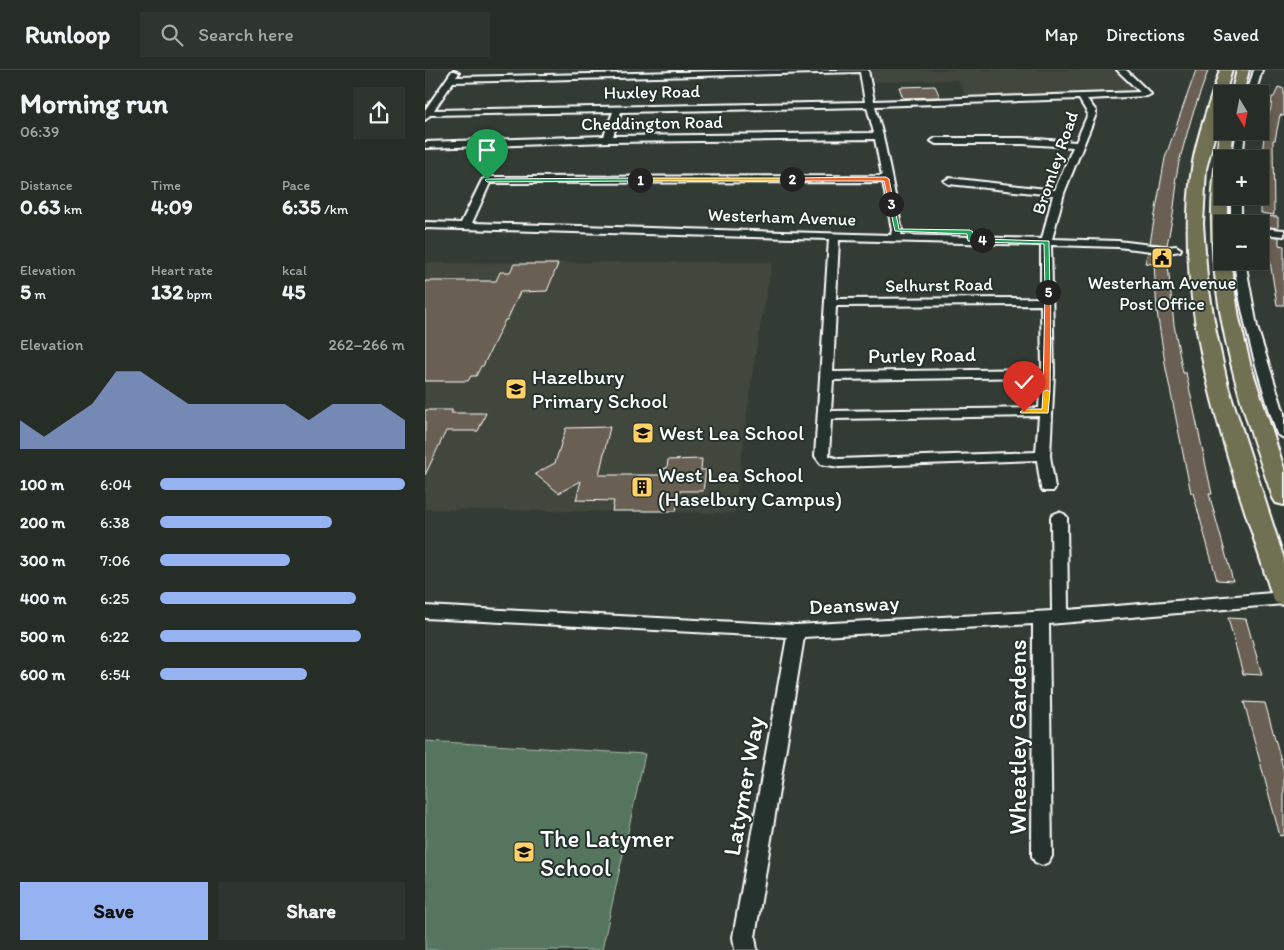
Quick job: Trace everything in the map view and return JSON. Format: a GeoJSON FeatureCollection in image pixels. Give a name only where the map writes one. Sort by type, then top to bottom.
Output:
{"type":"FeatureCollection","features":[{"type":"Feature","properties":{"kind":"highway"},"geometry":{"type":"LineString","coordinates":[[1226,70],[1199,167],[1197,251],[1205,323],[1231,432],[1284,597]]}},
{"type":"Feature","properties":{"kind":"highway"},"geometry":{"type":"LineString","coordinates":[[1239,85],[1243,70]]}},
{"type":"Feature","properties":{"kind":"highway"},"geometry":{"type":"LineString","coordinates":[[1226,140],[1219,189],[1223,278],[1231,325],[1247,386],[1283,492]]}},
{"type":"Feature","properties":{"kind":"street"},"geometry":{"type":"LineString","coordinates":[[426,114],[458,70]]}},
{"type":"Feature","properties":{"kind":"street"},"geometry":{"type":"LineString","coordinates":[[450,80],[864,70],[869,104],[879,136],[896,234]]}},
{"type":"Feature","properties":{"kind":"street","name":"Huxley Road"},"geometry":{"type":"LineString","coordinates":[[426,114],[1082,98],[1143,96],[1148,93],[1121,70]]}},
{"type":"Feature","properties":{"kind":"street"},"geometry":{"type":"LineString","coordinates":[[1254,85],[1258,70]]}},
{"type":"Feature","properties":{"kind":"street"},"geometry":{"type":"LineString","coordinates":[[817,71],[819,81]]}},
{"type":"Feature","properties":{"kind":"street","name":"Bromley Road"},"geometry":{"type":"LineString","coordinates":[[1048,488],[1043,456],[1048,373],[1047,238],[1059,193],[1077,145],[1092,114],[1092,111],[1082,98]]}},
{"type":"Feature","properties":{"kind":"street"},"geometry":{"type":"LineString","coordinates":[[608,139],[618,109]]}},
{"type":"Feature","properties":{"kind":"street","name":"Cheddington Road"},"geometry":{"type":"LineString","coordinates":[[425,145],[608,139],[879,136]]}},
{"type":"Feature","properties":{"kind":"street"},"geometry":{"type":"LineString","coordinates":[[936,141],[1023,141],[1077,145]]}},
{"type":"Feature","properties":{"kind":"street"},"geometry":{"type":"LineString","coordinates":[[465,226],[487,180],[886,179]]}},
{"type":"Feature","properties":{"kind":"street"},"geometry":{"type":"LineString","coordinates":[[949,181],[1059,193]]}},
{"type":"Feature","properties":{"kind":"street","name":"Westerham Avenue"},"geometry":{"type":"LineString","coordinates":[[425,225],[834,236],[896,234],[1047,238],[1197,251]]}},
{"type":"Feature","properties":{"kind":"street"},"geometry":{"type":"LineString","coordinates":[[1269,232],[1284,233]]}},
{"type":"Feature","properties":{"kind":"street"},"geometry":{"type":"LineString","coordinates":[[834,236],[822,456],[826,461],[839,463],[1043,456]]}},
{"type":"Feature","properties":{"kind":"street"},"geometry":{"type":"LineString","coordinates":[[1240,270],[1250,323],[1284,434]]}},
{"type":"Feature","properties":{"kind":"street","name":"Selhurst Road"},"geometry":{"type":"LineString","coordinates":[[830,303],[1048,301]]}},
{"type":"Feature","properties":{"kind":"street","name":"Purley Road"},"geometry":{"type":"LineString","coordinates":[[827,376],[1048,373]]}},
{"type":"Feature","properties":{"kind":"street"},"geometry":{"type":"LineString","coordinates":[[824,415],[1046,412]]}},
{"type":"Feature","properties":{"kind":"street","name":"Wheatley Gardens"},"geometry":{"type":"LineString","coordinates":[[1042,856],[1051,617],[1059,517]]}},
{"type":"Feature","properties":{"kind":"street","name":"Deansway"},"geometry":{"type":"LineString","coordinates":[[425,612],[796,631],[1051,617],[1284,597]]}},
{"type":"Feature","properties":{"kind":"street","name":"Latymer Way"},"geometry":{"type":"LineString","coordinates":[[746,950],[744,937],[796,631]]}},
{"type":"Feature","properties":{"kind":"shaded area"},"geometry":{"type":"Polygon","coordinates":[[[869,70],[1114,70],[1137,92],[967,98],[958,80],[874,82],[869,70]]]}},
{"type":"Feature","properties":{"kind":"shaded area"},"geometry":{"type":"Polygon","coordinates":[[[772,262],[754,362],[734,513],[425,509],[425,263],[772,262]]]}},
{"type":"Feature","properties":{"kind":"green space","name":"The Latymer School"},"geometry":{"type":"Polygon","coordinates":[[[425,741],[645,754],[602,950],[425,950],[425,741]]]}},
{"type":"Feature","properties":{"kind":"building"},"geometry":{"type":"Polygon","coordinates":[[[1196,70],[1208,71],[1192,116],[1179,162],[1175,183],[1177,183],[1173,215],[1167,245],[1150,243],[1165,158],[1196,70]]]}},
{"type":"Feature","properties":{"kind":"building"},"geometry":{"type":"Polygon","coordinates":[[[935,86],[940,97],[903,98],[899,87],[935,86]]]}},
{"type":"Feature","properties":{"kind":"building"},"geometry":{"type":"Polygon","coordinates":[[[1278,87],[1284,89],[1284,116],[1280,115],[1275,140],[1273,140],[1274,215],[1261,213],[1261,205],[1269,205],[1269,150],[1263,150],[1264,140],[1269,140],[1269,114],[1272,97],[1274,97],[1278,87]]]}},
{"type":"Feature","properties":{"kind":"building"},"geometry":{"type":"Polygon","coordinates":[[[1269,216],[1278,217],[1278,228],[1269,227],[1269,216]]]}},
{"type":"Feature","properties":{"kind":"building"},"geometry":{"type":"Polygon","coordinates":[[[1269,236],[1279,237],[1279,245],[1284,246],[1284,305],[1277,305],[1269,255],[1269,236]]]}},
{"type":"Feature","properties":{"kind":"building"},"geometry":{"type":"Polygon","coordinates":[[[1148,252],[1167,255],[1174,325],[1183,373],[1186,373],[1212,494],[1209,494],[1233,581],[1217,580],[1193,493],[1191,493],[1166,369],[1157,312],[1154,264],[1145,263],[1148,252]]]}},
{"type":"Feature","properties":{"kind":"building"},"geometry":{"type":"Polygon","coordinates":[[[514,264],[558,264],[547,291],[520,292],[483,366],[481,366],[476,376],[471,376],[468,381],[425,381],[425,281],[496,281],[500,272],[510,272],[514,264]]]}},
{"type":"Feature","properties":{"kind":"building"},"geometry":{"type":"Polygon","coordinates":[[[425,410],[453,410],[451,413],[486,413],[478,431],[446,431],[425,475],[425,410]]]}},
{"type":"Feature","properties":{"kind":"building","name":"West Lea School (Haselbury Campus)"},"geometry":{"type":"Polygon","coordinates":[[[610,427],[599,475],[663,475],[663,469],[667,468],[668,460],[702,459],[701,470],[706,470],[703,491],[680,491],[676,511],[612,511],[614,501],[576,500],[581,481],[559,493],[535,474],[555,463],[566,428],[610,427]]]}},
{"type":"Feature","properties":{"kind":"building"},"geometry":{"type":"Polygon","coordinates":[[[1228,618],[1246,619],[1262,675],[1243,674],[1228,618]]]}},
{"type":"Feature","properties":{"kind":"building"},"geometry":{"type":"Polygon","coordinates":[[[1244,702],[1265,703],[1284,771],[1284,835],[1280,836],[1244,702]]]}},
{"type":"Feature","properties":{"kind":"place","name":"Westerham Avenue Post Office"},"geometry":{"type":"Point","coordinates":[1162,258]}},
{"type":"Feature","properties":{"kind":"place","name":"Hazelbury Primary School"},"geometry":{"type":"Point","coordinates":[516,389]}},
{"type":"Feature","properties":{"kind":"place","name":"West Lea School"},"geometry":{"type":"Point","coordinates":[643,433]}},
{"type":"Feature","properties":{"kind":"place","name":"West Lea School (Haselbury Campus)"},"geometry":{"type":"Point","coordinates":[642,487]}},
{"type":"Feature","properties":{"kind":"place","name":"The Latymer School"},"geometry":{"type":"Point","coordinates":[524,852]}},
{"type":"Feature","properties":{"kind":"route"},"geometry":{"type":"LineString","coordinates":[[487,180],[886,179],[897,230],[970,232],[970,240],[1047,242],[1049,332],[1046,412],[1024,412]]}}]}
